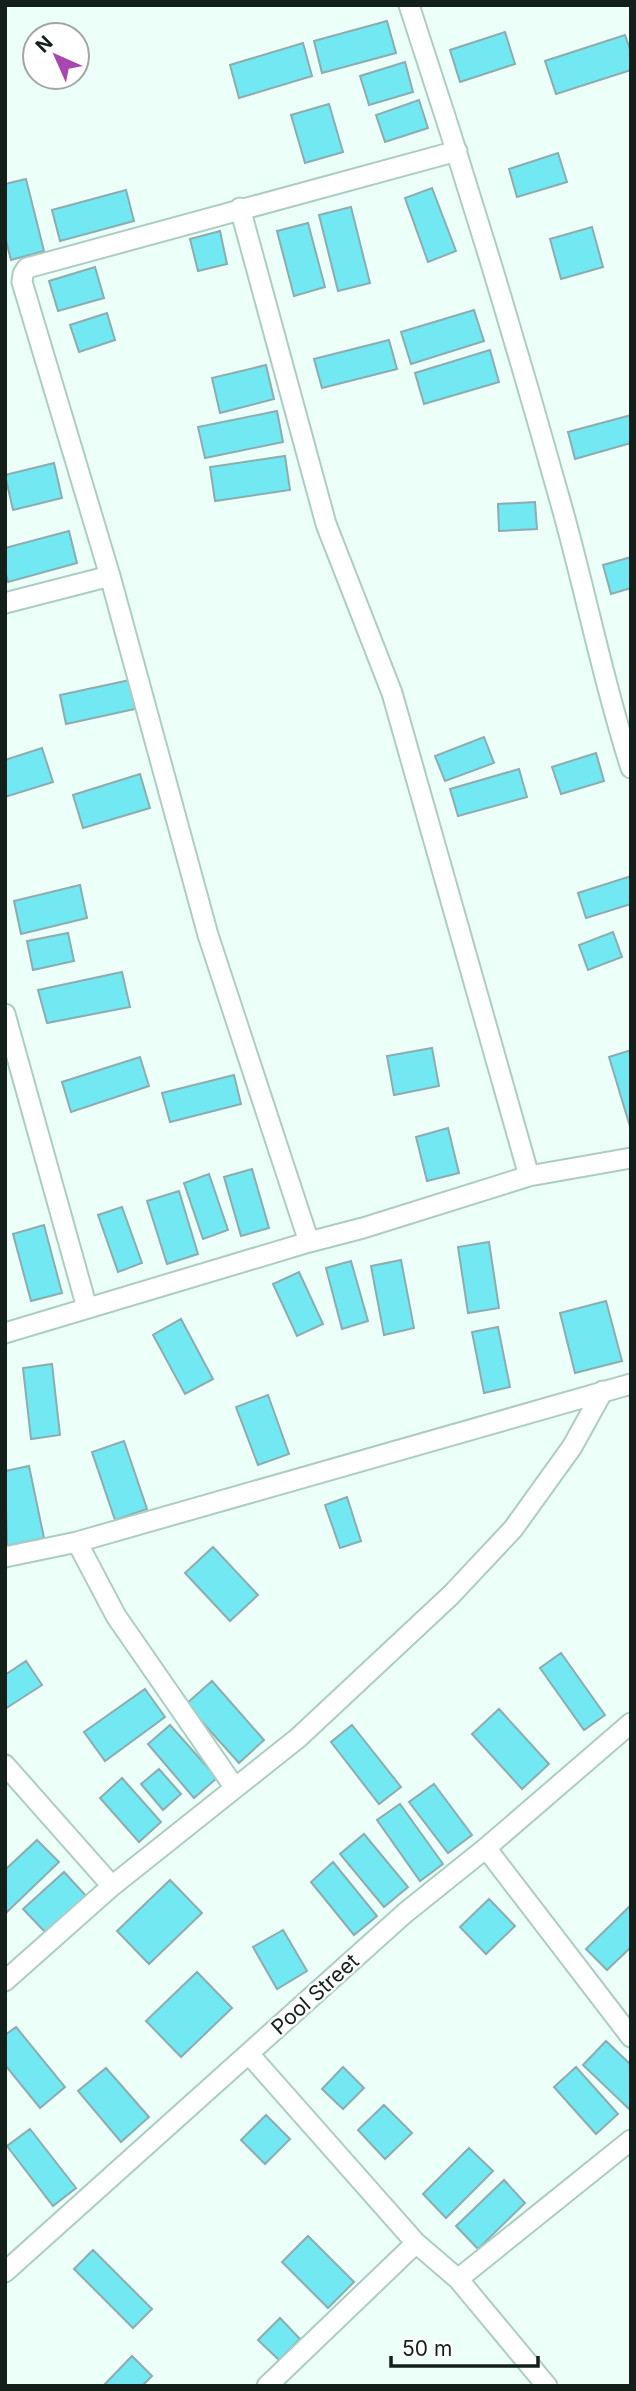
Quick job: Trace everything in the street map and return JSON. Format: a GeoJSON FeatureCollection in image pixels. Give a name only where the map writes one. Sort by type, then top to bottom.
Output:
{"type":"FeatureCollection","features":[{"type":"Feature","properties":{"kind":"street"},"geometry":{"type":"LineString","coordinates":[[409,5],[457,151],[560,498],[615,720],[631,768]]}},
{"type":"Feature","properties":{"kind":"street"},"geometry":{"type":"LineString","coordinates":[[309,1241],[208,935],[110,576],[22,282],[23,274],[27,268],[457,151]]}},
{"type":"Feature","properties":{"kind":"street"},"geometry":{"type":"LineString","coordinates":[[240,208],[326,524],[392,694],[529,1176]]}},
{"type":"Feature","properties":{"kind":"street"},"geometry":{"type":"LineString","coordinates":[[5,603],[110,576]]}},
{"type":"Feature","properties":{"kind":"street"},"geometry":{"type":"LineString","coordinates":[[5,1014],[87,1308]]}},
{"type":"Feature","properties":{"kind":"street"},"geometry":{"type":"LineString","coordinates":[[5,1333],[309,1241],[363,1228],[529,1176],[631,1158]]}},
{"type":"Feature","properties":{"kind":"street"},"geometry":{"type":"LineString","coordinates":[[5,1557],[77,1542],[631,1384]]}},
{"type":"Feature","properties":{"kind":"street"},"geometry":{"type":"LineString","coordinates":[[5,1981],[112,1886],[298,1738],[469,1576],[513,1529],[572,1447],[603,1391]]}},
{"type":"Feature","properties":{"kind":"street"},"geometry":{"type":"LineString","coordinates":[[77,1542],[116,1616],[235,1788]]}},
{"type":"Feature","properties":{"kind":"street","name":"Pool Street"},"geometry":{"type":"LineString","coordinates":[[5,2272],[405,1913],[486,1848],[631,1723]]}},
{"type":"Feature","properties":{"kind":"street"},"geometry":{"type":"LineString","coordinates":[[5,1765],[112,1886]]}},
{"type":"Feature","properties":{"kind":"street"},"geometry":{"type":"LineString","coordinates":[[486,1848],[631,2037]]}},
{"type":"Feature","properties":{"kind":"street"},"geometry":{"type":"LineString","coordinates":[[249,2054],[416,2243],[458,2279],[547,2386]]}},
{"type":"Feature","properties":{"kind":"street"},"geometry":{"type":"LineString","coordinates":[[458,2279],[631,2140]]}},
{"type":"Feature","properties":{"kind":"street"},"geometry":{"type":"LineString","coordinates":[[267,2386],[416,2243]]}},
{"type":"Feature","properties":{"kind":"building"},"geometry":{"type":"Polygon","coordinates":[[[387,21],[396,53],[322,73],[314,41],[387,21]]]}},
{"type":"Feature","properties":{"kind":"building"},"geometry":{"type":"Polygon","coordinates":[[[505,32],[515,64],[460,82],[450,50],[505,32]]]}},
{"type":"Feature","properties":{"kind":"building"},"geometry":{"type":"Polygon","coordinates":[[[625,35],[631,52],[631,70],[556,94],[545,61],[625,35]]]}},
{"type":"Feature","properties":{"kind":"building"},"geometry":{"type":"Polygon","coordinates":[[[303,43],[312,76],[239,98],[230,65],[303,43]]]}},
{"type":"Feature","properties":{"kind":"building"},"geometry":{"type":"Polygon","coordinates":[[[405,62],[413,92],[369,105],[360,76],[405,62]]]}},
{"type":"Feature","properties":{"kind":"building"},"geometry":{"type":"Polygon","coordinates":[[[419,100],[428,128],[385,142],[376,115],[419,100]]]}},
{"type":"Feature","properties":{"kind":"building"},"geometry":{"type":"Polygon","coordinates":[[[329,104],[343,152],[305,163],[291,115],[329,104]]]}},
{"type":"Feature","properties":{"kind":"building"},"geometry":{"type":"Polygon","coordinates":[[[558,153],[567,182],[517,197],[509,169],[558,153]]]}},
{"type":"Feature","properties":{"kind":"building"},"geometry":{"type":"Polygon","coordinates":[[[26,179],[44,251],[11,260],[5,237],[5,184],[26,179]]]}},
{"type":"Feature","properties":{"kind":"building"},"geometry":{"type":"Polygon","coordinates":[[[432,188],[456,251],[428,262],[405,198],[432,188]]]}},
{"type":"Feature","properties":{"kind":"building"},"geometry":{"type":"Polygon","coordinates":[[[126,190],[134,221],[60,241],[52,210],[126,190]]]}},
{"type":"Feature","properties":{"kind":"building"},"geometry":{"type":"Polygon","coordinates":[[[351,207],[370,283],[338,291],[319,215],[351,207]]]}},
{"type":"Feature","properties":{"kind":"building"},"geometry":{"type":"Polygon","coordinates":[[[308,223],[325,287],[294,296],[277,231],[308,223]]]}},
{"type":"Feature","properties":{"kind":"building"},"geometry":{"type":"Polygon","coordinates":[[[592,227],[603,267],[561,279],[550,239],[592,227]]]}},
{"type":"Feature","properties":{"kind":"building"},"geometry":{"type":"Polygon","coordinates":[[[220,231],[227,264],[198,271],[190,239],[220,231]]]}},
{"type":"Feature","properties":{"kind":"building"},"geometry":{"type":"Polygon","coordinates":[[[95,267],[104,298],[58,311],[49,281],[95,267]]]}},
{"type":"Feature","properties":{"kind":"building"},"geometry":{"type":"Polygon","coordinates":[[[474,310],[484,341],[411,364],[401,332],[474,310]]]}},
{"type":"Feature","properties":{"kind":"building"},"geometry":{"type":"Polygon","coordinates":[[[107,313],[115,340],[79,352],[70,325],[107,313]]]}},
{"type":"Feature","properties":{"kind":"building"},"geometry":{"type":"Polygon","coordinates":[[[389,340],[397,369],[322,388],[314,359],[389,340]]]}},
{"type":"Feature","properties":{"kind":"building"},"geometry":{"type":"Polygon","coordinates":[[[490,350],[499,382],[424,404],[415,373],[490,350]]]}},
{"type":"Feature","properties":{"kind":"building"},"geometry":{"type":"Polygon","coordinates":[[[266,365],[274,399],[220,413],[212,378],[266,365]]]}},
{"type":"Feature","properties":{"kind":"building"},"geometry":{"type":"Polygon","coordinates":[[[277,411],[283,442],[205,458],[198,427],[277,411]]]}},
{"type":"Feature","properties":{"kind":"building"},"geometry":{"type":"Polygon","coordinates":[[[631,415],[631,443],[575,459],[568,432],[631,415]]]}},
{"type":"Feature","properties":{"kind":"building"},"geometry":{"type":"Polygon","coordinates":[[[285,456],[290,490],[215,501],[210,467],[285,456]]]}},
{"type":"Feature","properties":{"kind":"building"},"geometry":{"type":"Polygon","coordinates":[[[54,463],[62,498],[13,510],[5,475],[54,463]]]}},
{"type":"Feature","properties":{"kind":"building"},"geometry":{"type":"Polygon","coordinates":[[[535,502],[537,529],[499,531],[498,504],[535,502]]]}},
{"type":"Feature","properties":{"kind":"building"},"geometry":{"type":"Polygon","coordinates":[[[69,531],[77,563],[8,582],[5,548],[69,531]]]}},
{"type":"Feature","properties":{"kind":"building"},"geometry":{"type":"Polygon","coordinates":[[[631,557],[631,588],[611,594],[603,565],[631,557]]]}},
{"type":"Feature","properties":{"kind":"building"},"geometry":{"type":"Polygon","coordinates":[[[130,680],[135,709],[66,724],[60,695],[130,680]]]}},
{"type":"Feature","properties":{"kind":"building"},"geometry":{"type":"Polygon","coordinates":[[[484,737],[494,763],[445,781],[435,756],[484,737]]]}},
{"type":"Feature","properties":{"kind":"building"},"geometry":{"type":"Polygon","coordinates":[[[42,748],[53,782],[5,797],[5,760],[42,748]]]}},
{"type":"Feature","properties":{"kind":"building"},"geometry":{"type":"Polygon","coordinates":[[[596,753],[604,781],[561,794],[552,767],[596,753]]]}},
{"type":"Feature","properties":{"kind":"building"},"geometry":{"type":"Polygon","coordinates":[[[519,769],[527,797],[458,816],[450,789],[519,769]]]}},
{"type":"Feature","properties":{"kind":"building"},"geometry":{"type":"Polygon","coordinates":[[[140,774],[150,808],[83,828],[73,795],[140,774]]]}},
{"type":"Feature","properties":{"kind":"building"},"geometry":{"type":"Polygon","coordinates":[[[631,876],[631,904],[586,918],[578,893],[631,876]]]}},
{"type":"Feature","properties":{"kind":"building"},"geometry":{"type":"Polygon","coordinates":[[[80,885],[87,918],[21,934],[14,901],[80,885]]]}},
{"type":"Feature","properties":{"kind":"building"},"geometry":{"type":"Polygon","coordinates":[[[613,932],[622,957],[588,970],[579,945],[613,932]]]}},
{"type":"Feature","properties":{"kind":"building"},"geometry":{"type":"Polygon","coordinates":[[[68,933],[74,961],[33,970],[27,941],[68,933]]]}},
{"type":"Feature","properties":{"kind":"building"},"geometry":{"type":"Polygon","coordinates":[[[122,972],[130,1007],[47,1023],[38,990],[122,972]]]}},
{"type":"Feature","properties":{"kind":"building"},"geometry":{"type":"Polygon","coordinates":[[[432,1048],[439,1086],[394,1095],[387,1056],[432,1048]]]}},
{"type":"Feature","properties":{"kind":"building"},"geometry":{"type":"Polygon","coordinates":[[[631,1050],[631,1130],[609,1057],[631,1050]]]}},
{"type":"Feature","properties":{"kind":"building"},"geometry":{"type":"Polygon","coordinates":[[[140,1057],[149,1086],[71,1112],[62,1082],[140,1057]]]}},
{"type":"Feature","properties":{"kind":"building"},"geometry":{"type":"Polygon","coordinates":[[[234,1075],[241,1104],[170,1122],[162,1093],[234,1075]]]}},
{"type":"Feature","properties":{"kind":"building"},"geometry":{"type":"Polygon","coordinates":[[[448,1128],[459,1173],[427,1181],[416,1137],[448,1128]]]}},
{"type":"Feature","properties":{"kind":"building"},"geometry":{"type":"Polygon","coordinates":[[[252,1169],[269,1228],[241,1236],[224,1177],[252,1169]]]}},
{"type":"Feature","properties":{"kind":"building"},"geometry":{"type":"Polygon","coordinates":[[[209,1174],[228,1230],[203,1239],[184,1183],[209,1174]]]}},
{"type":"Feature","properties":{"kind":"building"},"geometry":{"type":"Polygon","coordinates":[[[179,1191],[198,1254],[167,1264],[147,1201],[179,1191]]]}},
{"type":"Feature","properties":{"kind":"building"},"geometry":{"type":"Polygon","coordinates":[[[122,1207],[142,1263],[118,1272],[98,1215],[122,1207]]]}},
{"type":"Feature","properties":{"kind":"building"},"geometry":{"type":"Polygon","coordinates":[[[44,1225],[62,1293],[31,1301],[13,1234],[44,1225]]]}},
{"type":"Feature","properties":{"kind":"building"},"geometry":{"type":"Polygon","coordinates":[[[489,1242],[499,1308],[468,1313],[458,1247],[489,1242]]]}},
{"type":"Feature","properties":{"kind":"building"},"geometry":{"type":"Polygon","coordinates":[[[401,1260],[414,1328],[384,1335],[371,1266],[401,1260]]]}},
{"type":"Feature","properties":{"kind":"building"},"geometry":{"type":"Polygon","coordinates":[[[351,1261],[368,1321],[342,1329],[326,1268],[351,1261]]]}},
{"type":"Feature","properties":{"kind":"building"},"geometry":{"type":"Polygon","coordinates":[[[299,1272],[323,1324],[297,1336],[273,1284],[299,1272]]]}},
{"type":"Feature","properties":{"kind":"building"},"geometry":{"type":"Polygon","coordinates":[[[606,1301],[622,1361],[575,1373],[560,1313],[606,1301]]]}},
{"type":"Feature","properties":{"kind":"building"},"geometry":{"type":"Polygon","coordinates":[[[181,1319],[213,1379],[185,1394],[153,1335],[181,1319]]]}},
{"type":"Feature","properties":{"kind":"building"},"geometry":{"type":"Polygon","coordinates":[[[498,1327],[510,1387],[484,1393],[472,1332],[498,1327]]]}},
{"type":"Feature","properties":{"kind":"building"},"geometry":{"type":"Polygon","coordinates":[[[52,1364],[60,1435],[31,1439],[23,1368],[52,1364]]]}},
{"type":"Feature","properties":{"kind":"building"},"geometry":{"type":"Polygon","coordinates":[[[268,1395],[289,1454],[258,1465],[236,1407],[268,1395]]]}},
{"type":"Feature","properties":{"kind":"building"},"geometry":{"type":"Polygon","coordinates":[[[124,1441],[147,1509],[115,1520],[92,1452],[124,1441]]]}},
{"type":"Feature","properties":{"kind":"building"},"geometry":{"type":"Polygon","coordinates":[[[29,1466],[44,1538],[7,1546],[5,1471],[29,1466]]]}},
{"type":"Feature","properties":{"kind":"building"},"geometry":{"type":"Polygon","coordinates":[[[347,1497],[361,1541],[340,1548],[325,1505],[347,1497]]]}},
{"type":"Feature","properties":{"kind":"building"},"geometry":{"type":"Polygon","coordinates":[[[213,1547],[258,1595],[230,1621],[185,1573],[213,1547]]]}},
{"type":"Feature","properties":{"kind":"building"},"geometry":{"type":"Polygon","coordinates":[[[561,1653],[605,1715],[584,1730],[540,1668],[561,1653]]]}},
{"type":"Feature","properties":{"kind":"building"},"geometry":{"type":"Polygon","coordinates":[[[26,1661],[42,1685],[5,1709],[5,1675],[26,1661]]]}},
{"type":"Feature","properties":{"kind":"building"},"geometry":{"type":"Polygon","coordinates":[[[212,1681],[264,1740],[239,1763],[186,1704],[212,1681]]]}},
{"type":"Feature","properties":{"kind":"building"},"geometry":{"type":"Polygon","coordinates":[[[145,1689],[165,1717],[105,1761],[84,1732],[145,1689]]]}},
{"type":"Feature","properties":{"kind":"building"},"geometry":{"type":"Polygon","coordinates":[[[499,1709],[549,1764],[522,1789],[472,1734],[499,1709]]]}},
{"type":"Feature","properties":{"kind":"building"},"geometry":{"type":"Polygon","coordinates":[[[170,1725],[217,1778],[194,1798],[148,1744],[170,1725]]]}},
{"type":"Feature","properties":{"kind":"building"},"geometry":{"type":"Polygon","coordinates":[[[352,1725],[401,1787],[379,1804],[331,1742],[352,1725]]]}},
{"type":"Feature","properties":{"kind":"building"},"geometry":{"type":"Polygon","coordinates":[[[159,1769],[181,1794],[163,1810],[141,1784],[159,1769]]]}},
{"type":"Feature","properties":{"kind":"building"},"geometry":{"type":"Polygon","coordinates":[[[122,1778],[161,1822],[139,1842],[100,1798],[122,1778]]]}},
{"type":"Feature","properties":{"kind":"building"},"geometry":{"type":"Polygon","coordinates":[[[434,1784],[472,1835],[448,1853],[409,1802],[434,1784]]]}},
{"type":"Feature","properties":{"kind":"building"},"geometry":{"type":"Polygon","coordinates":[[[400,1804],[443,1864],[420,1881],[377,1820],[400,1804]]]}},
{"type":"Feature","properties":{"kind":"building"},"geometry":{"type":"Polygon","coordinates":[[[364,1834],[408,1887],[384,1907],[340,1854],[364,1834]]]}},
{"type":"Feature","properties":{"kind":"building"},"geometry":{"type":"Polygon","coordinates":[[[37,1840],[59,1862],[7,1912],[5,1870],[37,1840]]]}},
{"type":"Feature","properties":{"kind":"building"},"geometry":{"type":"Polygon","coordinates":[[[333,1862],[377,1916],[354,1935],[311,1882],[333,1862]]]}},
{"type":"Feature","properties":{"kind":"building"},"geometry":{"type":"Polygon","coordinates":[[[64,1872],[87,1897],[47,1934],[23,1909],[64,1872]]]}},
{"type":"Feature","properties":{"kind":"building"},"geometry":{"type":"Polygon","coordinates":[[[170,1880],[202,1913],[149,1964],[117,1931],[170,1880]]]}},
{"type":"Feature","properties":{"kind":"building"},"geometry":{"type":"Polygon","coordinates":[[[489,1899],[515,1926],[486,1954],[460,1927],[489,1899]]]}},
{"type":"Feature","properties":{"kind":"building"},"geometry":{"type":"Polygon","coordinates":[[[631,1905],[631,1947],[607,1970],[586,1949],[631,1905]]]}},
{"type":"Feature","properties":{"kind":"building"},"geometry":{"type":"Polygon","coordinates":[[[283,1930],[307,1971],[277,1989],[253,1947],[283,1930]]]}},
{"type":"Feature","properties":{"kind":"building"},"geometry":{"type":"Polygon","coordinates":[[[197,1972],[232,2008],[181,2057],[146,2021],[197,1972]]]}},
{"type":"Feature","properties":{"kind":"building"},"geometry":{"type":"Polygon","coordinates":[[[16,2027],[65,2087],[40,2108],[5,2065],[5,2035],[16,2027]]]}},
{"type":"Feature","properties":{"kind":"building"},"geometry":{"type":"Polygon","coordinates":[[[606,2041],[631,2065],[629,2109],[583,2065],[606,2041]]]}},
{"type":"Feature","properties":{"kind":"building"},"geometry":{"type":"Polygon","coordinates":[[[343,2067],[364,2088],[343,2109],[322,2089],[343,2067]]]}},
{"type":"Feature","properties":{"kind":"building"},"geometry":{"type":"Polygon","coordinates":[[[576,2067],[618,2114],[596,2134],[554,2087],[576,2067]]]}},
{"type":"Feature","properties":{"kind":"building"},"geometry":{"type":"Polygon","coordinates":[[[106,2068],[149,2117],[121,2142],[78,2091],[106,2068]]]}},
{"type":"Feature","properties":{"kind":"building"},"geometry":{"type":"Polygon","coordinates":[[[384,2105],[412,2133],[385,2159],[358,2130],[384,2105]]]}},
{"type":"Feature","properties":{"kind":"building"},"geometry":{"type":"Polygon","coordinates":[[[266,2115],[290,2139],[265,2164],[241,2140],[266,2115]]]}},
{"type":"Feature","properties":{"kind":"building"},"geometry":{"type":"Polygon","coordinates":[[[30,2129],[76,2188],[53,2206],[7,2146],[30,2129]]]}},
{"type":"Feature","properties":{"kind":"building"},"geometry":{"type":"Polygon","coordinates":[[[469,2148],[493,2171],[446,2218],[423,2194],[469,2148]]]}},
{"type":"Feature","properties":{"kind":"building"},"geometry":{"type":"Polygon","coordinates":[[[504,2180],[525,2203],[478,2249],[456,2226],[504,2180]]]}},
{"type":"Feature","properties":{"kind":"building"},"geometry":{"type":"Polygon","coordinates":[[[308,2236],[354,2282],[328,2308],[282,2262],[308,2236]]]}},
{"type":"Feature","properties":{"kind":"building"},"geometry":{"type":"Polygon","coordinates":[[[93,2250],[152,2309],[133,2328],[74,2269],[93,2250]]]}},
{"type":"Feature","properties":{"kind":"building"},"geometry":{"type":"Polygon","coordinates":[[[280,2318],[300,2339],[279,2360],[258,2340],[280,2318]]]}},
{"type":"Feature","properties":{"kind":"building"},"geometry":{"type":"Polygon","coordinates":[[[132,2356],[152,2376],[142,2386],[103,2386],[132,2356]]]}}]}
